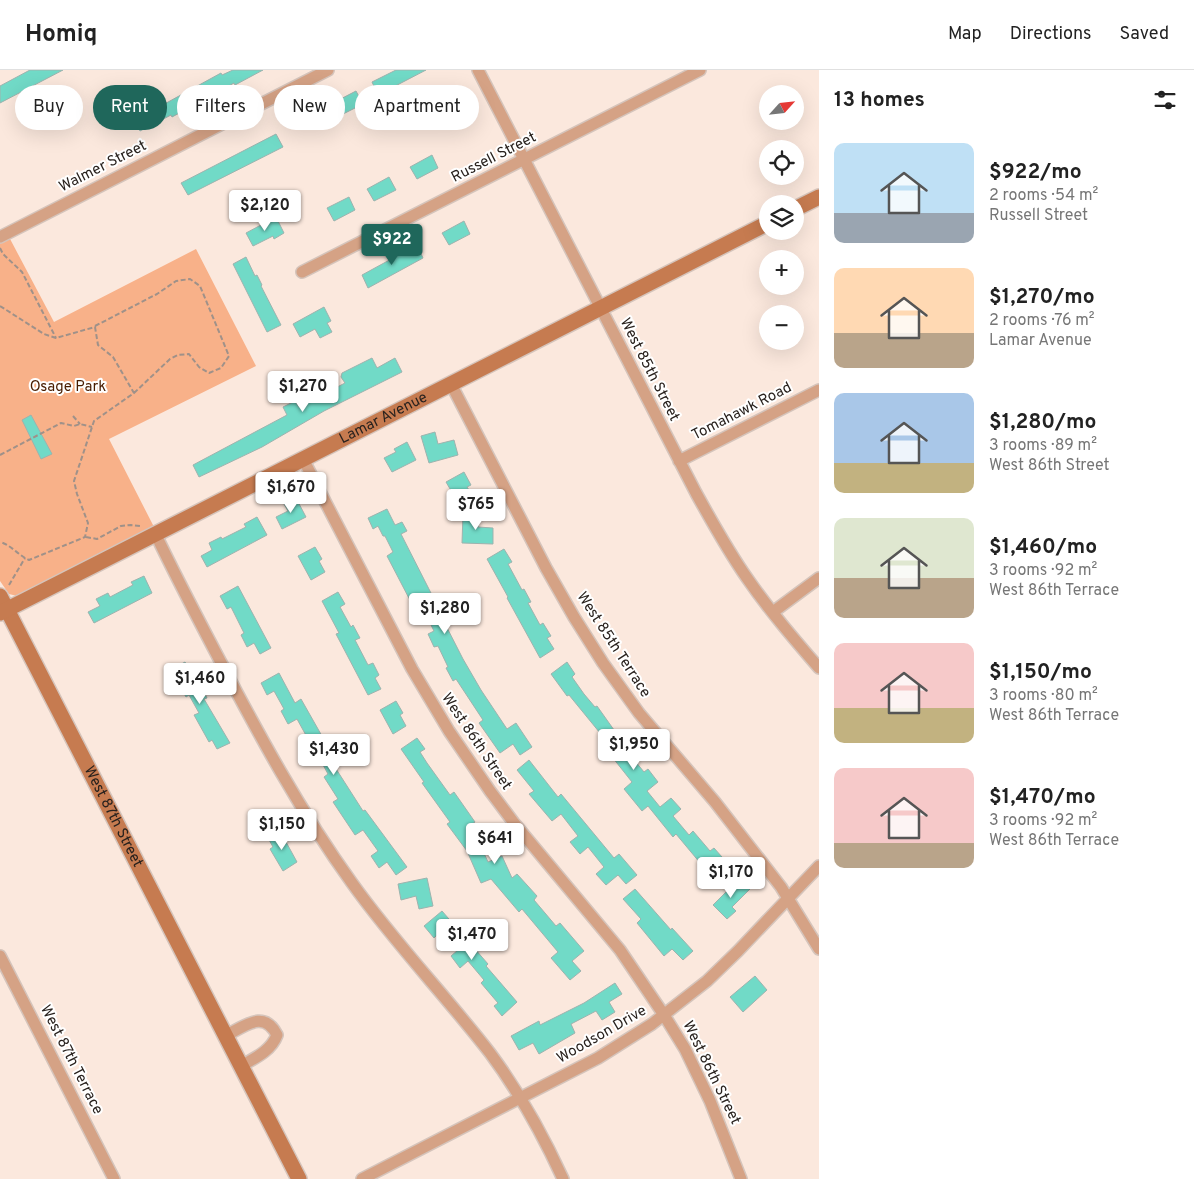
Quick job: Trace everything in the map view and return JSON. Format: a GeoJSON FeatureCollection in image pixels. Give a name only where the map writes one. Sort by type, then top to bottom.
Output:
{"type":"FeatureCollection","features":[{"type":"Feature","properties":{"kind":"street","name":"Walmer Street"},"geometry":{"type":"LineString","coordinates":[[0,237],[328,70]]}},
{"type":"Feature","properties":{"kind":"street","name":"West 85th Street"},"geometry":{"type":"LineString","coordinates":[[478,70],[717,532],[747,579],[819,668]]}},
{"type":"Feature","properties":{"kind":"street","name":"Russell Street"},"geometry":{"type":"LineString","coordinates":[[302,272],[700,70]]}},
{"type":"Feature","properties":{"kind":"street"},"geometry":{"type":"LineString","coordinates":[[804,204],[819,197]]}},
{"type":"Feature","properties":{"kind":"street","name":"Lamar Avenue"},"geometry":{"type":"LineString","coordinates":[[4,601],[303,459],[759,228]]}},
{"type":"Feature","properties":{"kind":"street","name":"West 85th Terrace"},"geometry":{"type":"LineString","coordinates":[[451,384],[551,576],[603,663],[645,720],[731,822],[781,887],[819,949]]}},
{"type":"Feature","properties":{"kind":"street","name":"Tomahawk Road"},"geometry":{"type":"LineString","coordinates":[[679,461],[819,390]]}},
{"type":"Feature","properties":{"kind":"street","name":"West 86th Street"},"geometry":{"type":"LineString","coordinates":[[303,459],[412,669],[449,731],[514,824],[620,950],[685,1049],[710,1101],[741,1179]]}},
{"type":"Feature","properties":{"kind":"street"},"geometry":{"type":"LineString","coordinates":[[149,531],[272,758],[312,825],[351,883],[388,931],[490,1053],[520,1098],[549,1149],[563,1179]]}},
{"type":"Feature","properties":{"kind":"street"},"geometry":{"type":"LineString","coordinates":[[773,612],[819,578]]}},
{"type":"Feature","properties":{"kind":"street","name":"West 87th Street"},"geometry":{"type":"LineString","coordinates":[[4,601],[299,1179]]}},
{"type":"Feature","properties":{"kind":"street","name":"Woodson Drive"},"geometry":{"type":"LineString","coordinates":[[362,1179],[598,1058],[664,1015],[719,969],[819,866]]}},
{"type":"Feature","properties":{"kind":"street","name":"West 87th Terrace"},"geometry":{"type":"LineString","coordinates":[[0,956],[114,1179]]}},
{"type":"Feature","properties":{"kind":"street"},"geometry":{"type":"LineString","coordinates":[[225,1036],[252,1022],[263,1020],[272,1026],[277,1035],[274,1043],[263,1053],[241,1066]]}},
{"type":"Feature","properties":{"kind":"path"},"geometry":{"type":"LineString","coordinates":[[0,248],[3,254],[22,272],[56,338]]}},
{"type":"Feature","properties":{"kind":"path"},"geometry":{"type":"LineString","coordinates":[[0,306],[44,334],[56,338],[95,327],[157,294],[176,281],[190,278],[200,286],[229,356],[221,368],[209,373],[199,367],[189,354],[178,355],[170,359],[134,393],[94,421],[74,481],[88,523],[85,537]]}},
{"type":"Feature","properties":{"kind":"path"},"geometry":{"type":"LineString","coordinates":[[95,327],[98,345],[113,357],[134,393]]}},
{"type":"Feature","properties":{"kind":"path"},"geometry":{"type":"LineString","coordinates":[[73,416],[80,424]]}},
{"type":"Feature","properties":{"kind":"path"},"geometry":{"type":"LineString","coordinates":[[0,455],[61,423],[92,427]]}},
{"type":"Feature","properties":{"kind":"path"},"geometry":{"type":"LineString","coordinates":[[0,542],[7,544],[20,556],[29,560],[85,537],[97,539],[121,526],[131,525],[149,531]]}},
{"type":"Feature","properties":{"kind":"path"},"geometry":{"type":"LineString","coordinates":[[4,601],[25,558]]}},
{"type":"Feature","properties":{"kind":"green space","name":"Osage Park"},"geometry":{"type":"Polygon","coordinates":[[[9,237],[54,322],[196,249],[256,366],[109,439],[154,527],[17,596],[9,594],[0,581],[0,242],[9,237]]]}},
{"type":"Feature","properties":{"kind":"building"},"geometry":{"type":"Polygon","coordinates":[[[30,70],[63,70],[34,85],[15,85],[15,95],[0,103],[0,86],[30,70]]]}},
{"type":"Feature","properties":{"kind":"building"},"geometry":{"type":"Polygon","coordinates":[[[233,70],[263,70],[235,85],[234,83],[230,85],[199,85],[221,73],[222,75],[233,70]]]}},
{"type":"Feature","properties":{"kind":"building"},"geometry":{"type":"Polygon","coordinates":[[[396,70],[426,70],[397,85],[373,85],[372,82],[396,70]]]}},
{"type":"Feature","properties":{"kind":"building"},"geometry":{"type":"Polygon","coordinates":[[[355,92],[355,108],[345,113],[345,97],[355,92]]]}},
{"type":"Feature","properties":{"kind":"building"},"geometry":{"type":"Polygon","coordinates":[[[177,97],[177,114],[167,117],[167,103],[177,97]]]}},
{"type":"Feature","properties":{"kind":"building"},"geometry":{"type":"Polygon","coordinates":[[[276,134],[283,147],[188,195],[181,183],[276,134]]]}},
{"type":"Feature","properties":{"kind":"building"},"geometry":{"type":"Polygon","coordinates":[[[432,155],[438,168],[417,179],[410,167],[432,155]]]}},
{"type":"Feature","properties":{"kind":"building"},"geometry":{"type":"Polygon","coordinates":[[[389,177],[396,190],[374,201],[367,189],[389,177]]]}},
{"type":"Feature","properties":{"kind":"building"},"geometry":{"type":"Polygon","coordinates":[[[349,197],[355,210],[334,221],[327,208],[349,197]]]}},
{"type":"Feature","properties":{"kind":"building"},"geometry":{"type":"Polygon","coordinates":[[[276,217],[284,233],[274,239],[273,236],[253,246],[246,233],[276,217]]]}},
{"type":"Feature","properties":{"kind":"building"},"geometry":{"type":"Polygon","coordinates":[[[464,221],[470,234],[449,245],[442,233],[464,221]]]}},
{"type":"Feature","properties":{"kind":"building"},"geometry":{"type":"Polygon","coordinates":[[[417,245],[423,258],[368,288],[362,275],[417,245]]]}},
{"type":"Feature","properties":{"kind":"building"},"geometry":{"type":"Polygon","coordinates":[[[246,257],[255,276],[257,275],[281,325],[267,332],[233,264],[246,257]]]}},
{"type":"Feature","properties":{"kind":"building"},"geometry":{"type":"Polygon","coordinates":[[[324,307],[331,321],[327,323],[332,332],[320,338],[315,329],[300,337],[293,324],[324,307]]]}},
{"type":"Feature","properties":{"kind":"building"},"geometry":{"type":"Polygon","coordinates":[[[372,358],[377,368],[395,358],[402,372],[324,411],[262,447],[199,477],[193,465],[287,415],[283,407],[295,401],[299,407],[345,383],[341,377],[342,373],[372,358]]]}},
{"type":"Feature","properties":{"kind":"building"},"geometry":{"type":"Polygon","coordinates":[[[31,415],[52,454],[41,459],[22,420],[31,415]]]}},
{"type":"Feature","properties":{"kind":"building"},"geometry":{"type":"Polygon","coordinates":[[[435,432],[438,444],[454,440],[458,455],[429,463],[421,436],[435,432]]]}},
{"type":"Feature","properties":{"kind":"building"},"geometry":{"type":"Polygon","coordinates":[[[407,442],[416,460],[392,472],[384,458],[396,452],[394,449],[407,442]]]}},
{"type":"Feature","properties":{"kind":"building"},"geometry":{"type":"Polygon","coordinates":[[[464,472],[471,485],[467,487],[474,498],[460,506],[446,482],[464,472]]]}},
{"type":"Feature","properties":{"kind":"building"},"geometry":{"type":"Polygon","coordinates":[[[296,498],[306,517],[282,529],[276,517],[288,511],[284,504],[296,498]]]}},
{"type":"Feature","properties":{"kind":"building"},"geometry":{"type":"Polygon","coordinates":[[[387,509],[395,525],[402,522],[407,531],[401,534],[434,599],[441,596],[446,606],[439,610],[440,614],[481,690],[507,729],[516,723],[532,747],[520,755],[513,744],[500,753],[479,723],[483,720],[456,679],[453,681],[438,646],[434,647],[428,634],[434,631],[424,611],[417,601],[412,604],[387,556],[393,552],[385,536],[383,536],[378,526],[373,529],[368,518],[387,509]]]}},
{"type":"Feature","properties":{"kind":"building"},"geometry":{"type":"Polygon","coordinates":[[[463,514],[478,515],[478,527],[493,528],[493,544],[462,543],[463,514]]]}},
{"type":"Feature","properties":{"kind":"building"},"geometry":{"type":"Polygon","coordinates":[[[257,517],[267,535],[207,567],[201,556],[212,550],[209,543],[246,527],[244,524],[257,517]]]}},
{"type":"Feature","properties":{"kind":"building"},"geometry":{"type":"Polygon","coordinates":[[[315,547],[322,559],[319,561],[325,572],[311,580],[298,556],[315,547]]]}},
{"type":"Feature","properties":{"kind":"building"},"geometry":{"type":"Polygon","coordinates":[[[504,549],[512,562],[508,564],[531,602],[528,603],[540,625],[543,623],[551,636],[547,638],[554,649],[540,658],[487,559],[504,549]]]}},
{"type":"Feature","properties":{"kind":"building"},"geometry":{"type":"Polygon","coordinates":[[[144,576],[152,593],[94,623],[88,612],[100,606],[96,599],[108,593],[110,597],[133,585],[131,582],[144,576]]]}},
{"type":"Feature","properties":{"kind":"building"},"geometry":{"type":"Polygon","coordinates":[[[238,586],[271,648],[260,654],[254,643],[247,647],[241,635],[244,633],[231,607],[227,609],[220,596],[238,586]]]}},
{"type":"Feature","properties":{"kind":"building"},"geometry":{"type":"Polygon","coordinates":[[[338,592],[345,604],[340,607],[351,627],[353,625],[360,638],[355,640],[368,665],[373,663],[379,675],[375,678],[381,689],[368,695],[336,634],[339,633],[322,601],[338,592]]]}},
{"type":"Feature","properties":{"kind":"building"},"geometry":{"type":"Polygon","coordinates":[[[185,662],[192,674],[194,673],[207,698],[204,699],[230,743],[217,749],[212,740],[209,742],[194,715],[199,713],[189,695],[186,697],[171,670],[185,662]]]}},
{"type":"Feature","properties":{"kind":"building"},"geometry":{"type":"Polygon","coordinates":[[[567,662],[575,674],[572,677],[629,748],[626,750],[644,772],[648,769],[658,782],[647,791],[660,807],[671,798],[681,809],[673,816],[689,835],[693,831],[710,851],[714,848],[722,857],[706,870],[676,834],[673,837],[648,806],[642,811],[624,789],[632,782],[605,748],[609,744],[569,695],[567,696],[551,674],[567,662]]]}},
{"type":"Feature","properties":{"kind":"building"},"geometry":{"type":"Polygon","coordinates":[[[279,673],[295,703],[301,699],[335,759],[331,761],[363,811],[365,810],[407,867],[396,875],[387,862],[379,868],[371,856],[378,851],[363,830],[355,835],[333,802],[338,799],[324,777],[328,774],[316,752],[307,757],[299,744],[308,739],[297,719],[288,724],[281,711],[284,709],[274,691],[267,695],[261,683],[279,673]]]}},
{"type":"Feature","properties":{"kind":"building"},"geometry":{"type":"Polygon","coordinates":[[[396,701],[403,713],[400,715],[406,726],[393,734],[380,710],[396,701]]]}},
{"type":"Feature","properties":{"kind":"building"},"geometry":{"type":"Polygon","coordinates":[[[417,738],[425,749],[420,752],[427,763],[450,795],[454,792],[475,822],[466,828],[483,851],[488,862],[502,856],[512,878],[517,874],[537,896],[534,900],[556,926],[560,923],[584,951],[572,961],[581,971],[570,980],[551,958],[558,952],[522,909],[519,912],[491,879],[481,883],[467,851],[447,824],[450,822],[422,783],[424,782],[401,749],[417,738]]]}},
{"type":"Feature","properties":{"kind":"building"},"geometry":{"type":"Polygon","coordinates":[[[529,760],[558,797],[561,794],[614,858],[619,854],[637,875],[626,884],[618,875],[606,885],[596,874],[604,867],[588,847],[580,854],[570,842],[578,836],[561,814],[552,821],[529,794],[534,791],[517,770],[529,760]]]}},
{"type":"Feature","properties":{"kind":"building"},"geometry":{"type":"Polygon","coordinates":[[[280,831],[297,862],[283,871],[270,849],[273,847],[268,838],[280,831]]]}},
{"type":"Feature","properties":{"kind":"building"},"geometry":{"type":"Polygon","coordinates":[[[427,878],[433,906],[419,909],[416,896],[401,900],[398,884],[427,878]]]}},
{"type":"Feature","properties":{"kind":"building"},"geometry":{"type":"Polygon","coordinates":[[[740,878],[750,889],[732,907],[736,911],[727,919],[713,905],[740,878]]]}},
{"type":"Feature","properties":{"kind":"building"},"geometry":{"type":"Polygon","coordinates":[[[635,889],[671,930],[672,928],[693,951],[683,960],[672,949],[664,956],[637,923],[641,919],[623,899],[635,889]]]}},
{"type":"Feature","properties":{"kind":"building"},"geometry":{"type":"Polygon","coordinates":[[[442,911],[488,964],[486,966],[517,1002],[502,1016],[494,1006],[498,1003],[481,983],[484,980],[468,961],[460,968],[451,956],[458,950],[441,931],[434,938],[424,926],[442,911]]]}},
{"type":"Feature","properties":{"kind":"building"},"geometry":{"type":"Polygon","coordinates":[[[755,976],[767,990],[743,1012],[730,997],[755,976]]]}},
{"type":"Feature","properties":{"kind":"building"},"geometry":{"type":"Polygon","coordinates":[[[615,983],[622,994],[609,1002],[615,1012],[602,1020],[596,1011],[571,1024],[575,1033],[539,1054],[533,1043],[519,1050],[511,1036],[539,1021],[540,1025],[584,1003],[615,983]]]}}]}
